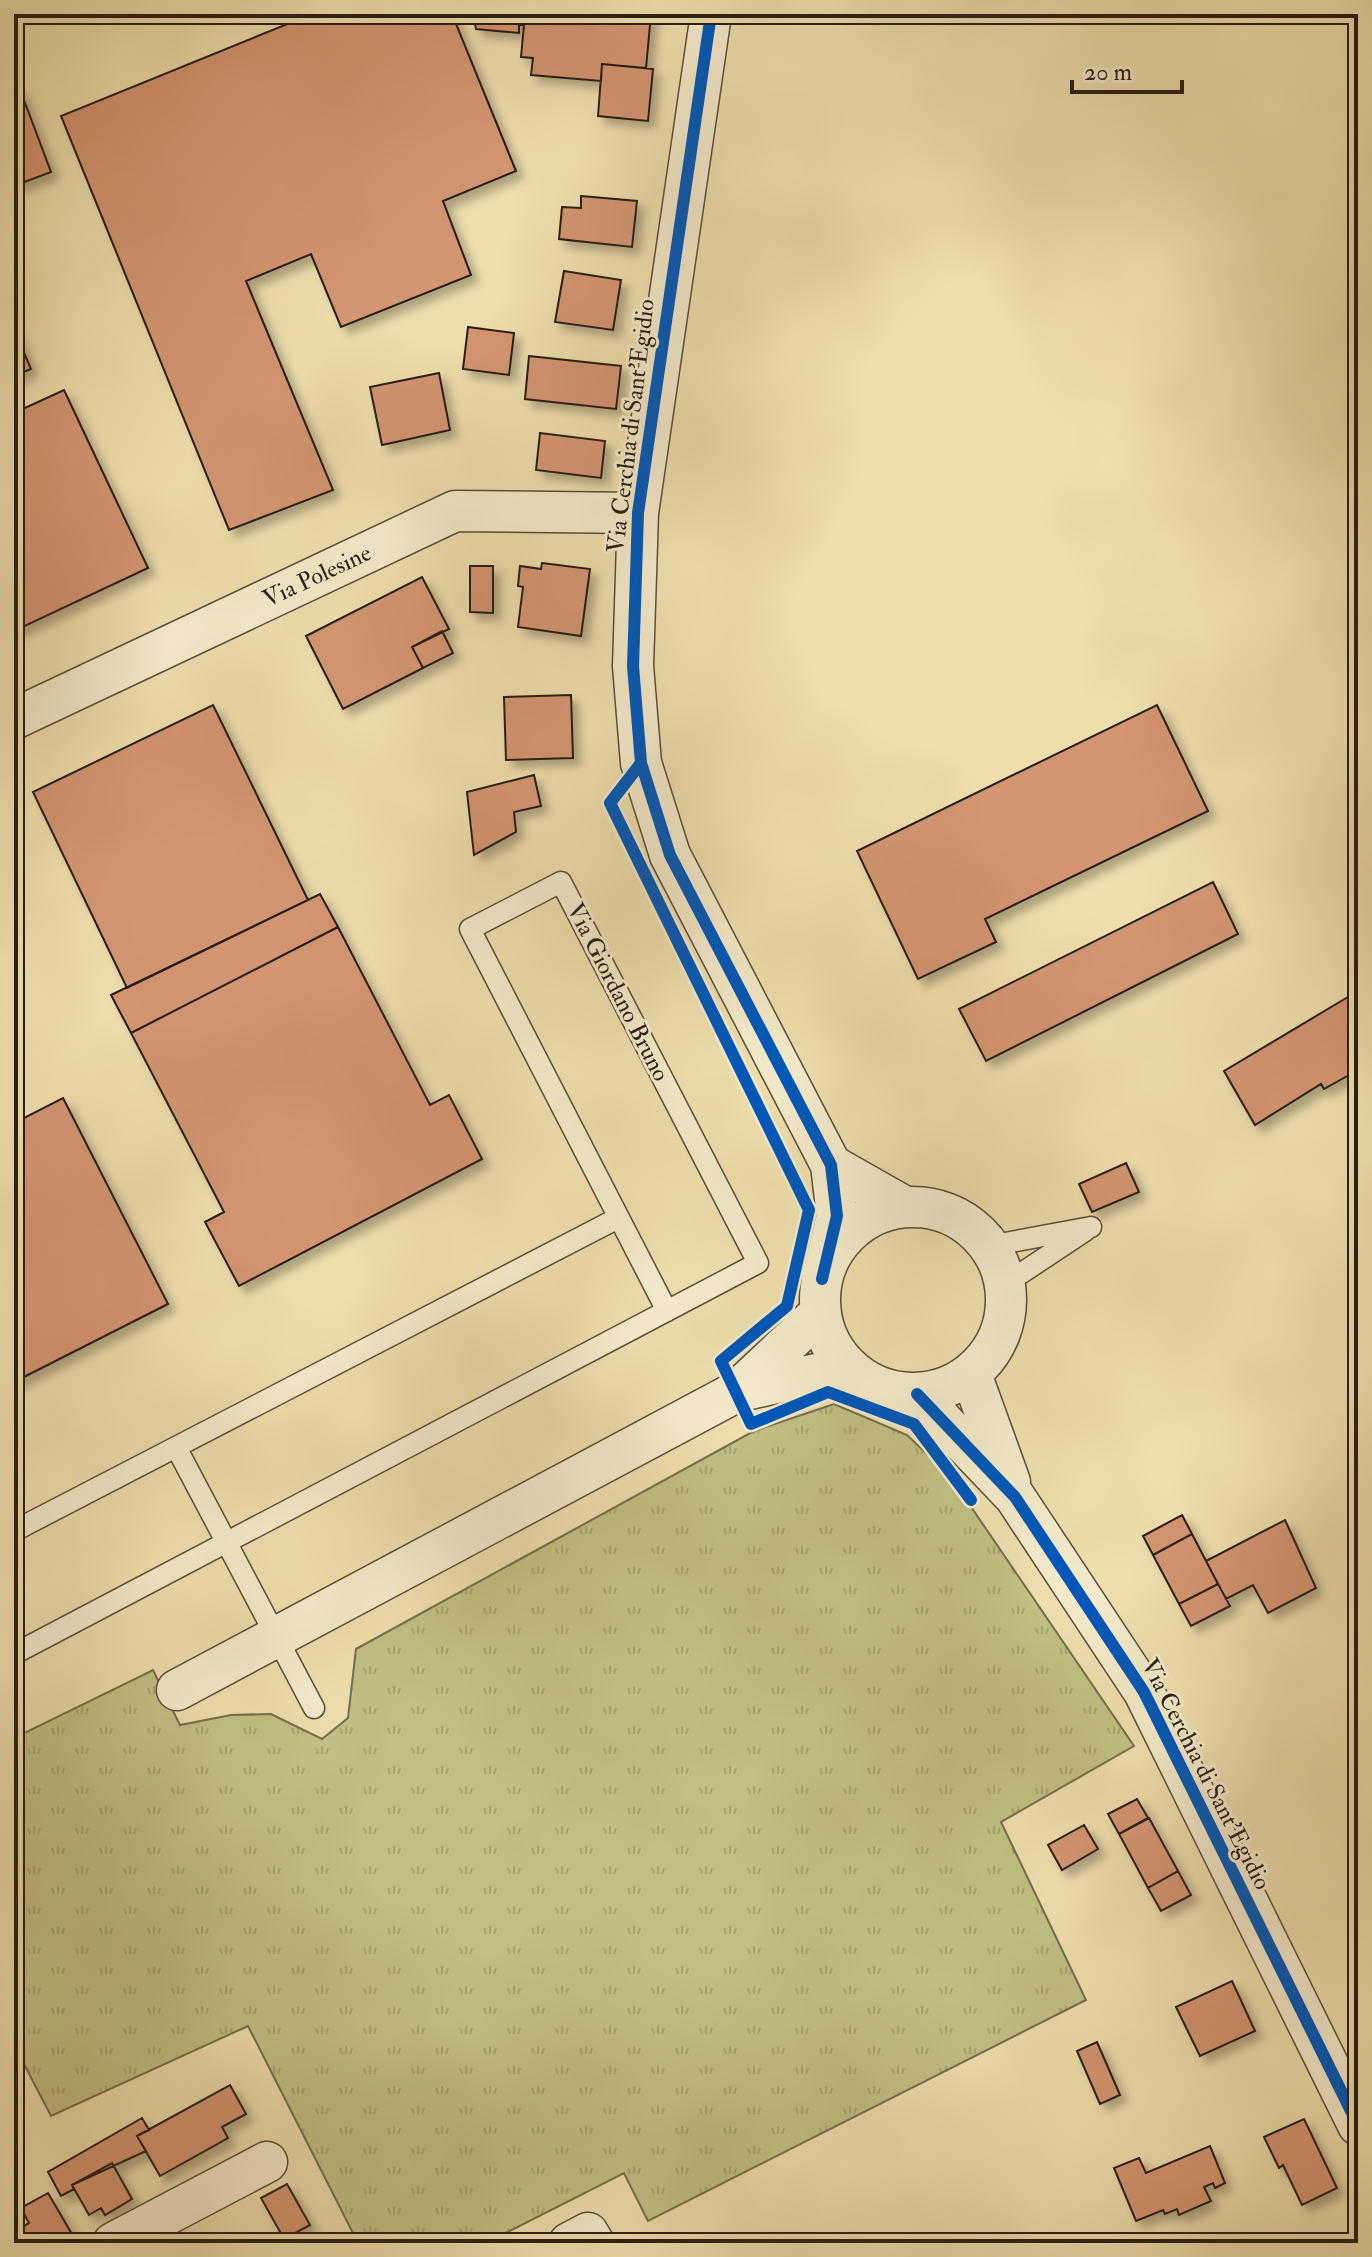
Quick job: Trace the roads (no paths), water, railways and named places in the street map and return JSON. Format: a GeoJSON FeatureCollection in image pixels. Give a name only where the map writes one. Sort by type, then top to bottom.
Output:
{"type":"FeatureCollection","features":[{"type":"Feature","properties":{"kind":"street","name":"Via Cerchia di Sant'Egidio"},"geometry":{"type":"LineString","coordinates":[[711,14],[638,513],[633,666],[641,763],[670,855],[831,1165],[837,1216],[821,1296]]}},
{"type":"Feature","properties":{"kind":"street","name":"Via Polesine"},"geometry":{"type":"LineString","coordinates":[[14,719],[455,511],[638,513]]}},
{"type":"Feature","properties":{"kind":"street"},"geometry":{"type":"LineString","coordinates":[[831,1165],[905,1207]]}},
{"type":"Feature","properties":{"kind":"street"},"geometry":{"type":"LineString","coordinates":[[736,1392],[821,1296],[833,1252],[851,1229],[877,1214],[905,1207],[937,1210],[966,1223],[989,1246],[1005,1284],[1006,1309],[1001,1334],[971,1374],[946,1388],[917,1394],[880,1387],[847,1367],[830,1342],[821,1296]]}},
{"type":"Feature","properties":{"kind":"street"},"geometry":{"type":"LineString","coordinates":[[177,1690],[736,1392],[847,1367]]}},
{"type":"Feature","properties":{"kind":"street","name":"Via Cerchia di Sant'Egidio"},"geometry":{"type":"LineString","coordinates":[[971,1374],[1015,1497]]}},
{"type":"Feature","properties":{"kind":"street","name":"Via Cerchia di Sant'Egidio"},"geometry":{"type":"LineString","coordinates":[[917,1394],[1015,1497],[1144,1692],[1358,2125]]}},
{"type":"Feature","properties":{"kind":"street"},"geometry":{"type":"LineString","coordinates":[[113,2243],[267,2162]]}},
{"type":"Feature","properties":{"kind":"lane","name":"Via Giordano Bruno"},"geometry":{"type":"LineString","coordinates":[[14,1654],[227,1543],[667,1311],[758,1263],[561,882],[470,929],[667,1311]]}},
{"type":"Feature","properties":{"kind":"lane"},"geometry":{"type":"LineString","coordinates":[[14,1531],[618,1218]]}},
{"type":"Feature","properties":{"kind":"lane"},"geometry":{"type":"LineString","coordinates":[[989,1246],[1091,1227],[1005,1284]]}},
{"type":"Feature","properties":{"kind":"lane"},"geometry":{"type":"LineString","coordinates":[[176,1447],[314,1708]]}}]}
